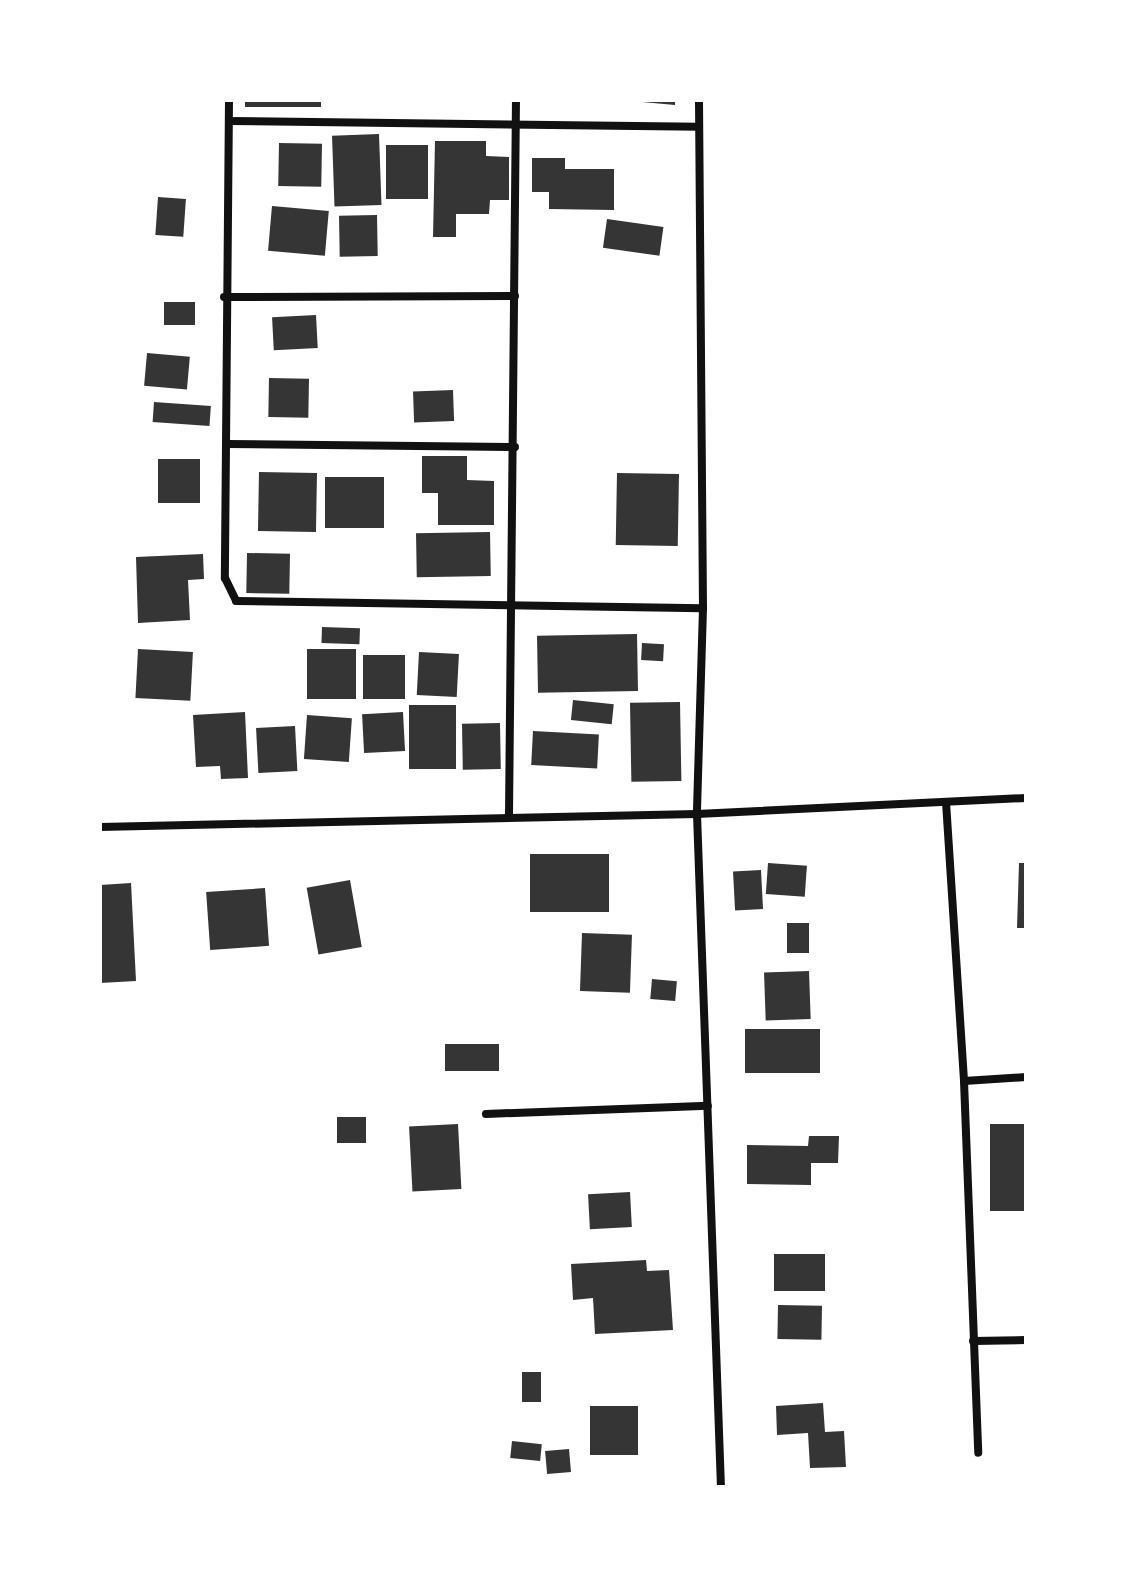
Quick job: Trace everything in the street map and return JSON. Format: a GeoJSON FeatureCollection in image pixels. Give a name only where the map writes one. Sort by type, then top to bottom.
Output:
{"type":"FeatureCollection","features":[{"type":"Feature","properties":{"kind":"street"},"geometry":{"type":"LineString","coordinates":[[229,100],[224,297],[227,444],[225,578],[236,601],[703,608]]}},
{"type":"Feature","properties":{"kind":"street"},"geometry":{"type":"LineString","coordinates":[[509,815],[515,607],[516,100]]}},
{"type":"Feature","properties":{"kind":"street"},"geometry":{"type":"LineString","coordinates":[[699,100],[703,608],[697,814],[721,1487]]}},
{"type":"Feature","properties":{"kind":"street"},"geometry":{"type":"LineString","coordinates":[[229,121],[699,127]]}},
{"type":"Feature","properties":{"kind":"street"},"geometry":{"type":"LineString","coordinates":[[224,297],[515,296]]}},
{"type":"Feature","properties":{"kind":"street"},"geometry":{"type":"LineString","coordinates":[[227,444],[515,447]]}},
{"type":"Feature","properties":{"kind":"street"},"geometry":{"type":"LineString","coordinates":[[100,827],[509,815],[697,814],[1026,798]]}},
{"type":"Feature","properties":{"kind":"street"},"geometry":{"type":"LineString","coordinates":[[946,802],[964,1081],[978,1453]]}},
{"type":"Feature","properties":{"kind":"street"},"geometry":{"type":"LineString","coordinates":[[964,1081],[1026,1077]]}},
{"type":"Feature","properties":{"kind":"street"},"geometry":{"type":"LineString","coordinates":[[486,1114],[708,1106]]}},
{"type":"Feature","properties":{"kind":"street"},"geometry":{"type":"LineString","coordinates":[[973,1341],[1026,1340]]}},
{"type":"Feature","properties":{"kind":"building"},"geometry":{"type":"Polygon","coordinates":[[[245,100],[321,100],[321,107],[245,107],[245,100]]]}},
{"type":"Feature","properties":{"kind":"building"},"geometry":{"type":"Polygon","coordinates":[[[620,100],[675,100],[675,105],[620,100]]]}},
{"type":"Feature","properties":{"kind":"building"},"geometry":{"type":"Polygon","coordinates":[[[379,134],[381,205],[335,207],[332,136],[379,134]]]}},
{"type":"Feature","properties":{"kind":"building"},"geometry":{"type":"Polygon","coordinates":[[[435,141],[486,141],[486,156],[509,157],[509,200],[490,200],[489,214],[456,214],[456,237],[433,237],[435,141]]]}},
{"type":"Feature","properties":{"kind":"building"},"geometry":{"type":"Polygon","coordinates":[[[279,143],[322,144],[321,187],[278,186],[279,143]]]}},
{"type":"Feature","properties":{"kind":"building"},"geometry":{"type":"Polygon","coordinates":[[[386,145],[428,145],[428,199],[386,199],[386,145]]]}},
{"type":"Feature","properties":{"kind":"building"},"geometry":{"type":"Polygon","coordinates":[[[532,158],[565,158],[565,169],[614,169],[614,210],[549,209],[549,192],[532,192],[532,158]]]}},
{"type":"Feature","properties":{"kind":"building"},"geometry":{"type":"Polygon","coordinates":[[[158,197],[186,199],[183,237],[155,235],[158,197]]]}},
{"type":"Feature","properties":{"kind":"building"},"geometry":{"type":"Polygon","coordinates":[[[272,206],[329,211],[325,256],[268,251],[272,206]]]}},
{"type":"Feature","properties":{"kind":"building"},"geometry":{"type":"Polygon","coordinates":[[[377,215],[378,256],[340,257],[339,216],[377,215]]]}},
{"type":"Feature","properties":{"kind":"building"},"geometry":{"type":"Polygon","coordinates":[[[607,219],[663,227],[659,256],[603,248],[607,219]]]}},
{"type":"Feature","properties":{"kind":"building"},"geometry":{"type":"Polygon","coordinates":[[[164,302],[195,302],[195,325],[164,325],[164,302]]]}},
{"type":"Feature","properties":{"kind":"building"},"geometry":{"type":"Polygon","coordinates":[[[316,315],[318,348],[274,350],[272,317],[316,315]]]}},
{"type":"Feature","properties":{"kind":"building"},"geometry":{"type":"Polygon","coordinates":[[[147,353],[190,357],[187,390],[144,386],[147,353]]]}},
{"type":"Feature","properties":{"kind":"building"},"geometry":{"type":"Polygon","coordinates":[[[269,378],[309,379],[308,418],[268,417],[269,378]]]}},
{"type":"Feature","properties":{"kind":"building"},"geometry":{"type":"Polygon","coordinates":[[[453,390],[454,421],[414,422],[413,391],[453,390]]]}},
{"type":"Feature","properties":{"kind":"building"},"geometry":{"type":"Polygon","coordinates":[[[154,402],[211,406],[209,426],[153,422],[154,402]]]}},
{"type":"Feature","properties":{"kind":"building"},"geometry":{"type":"Polygon","coordinates":[[[422,456],[467,456],[467,480],[494,481],[494,525],[438,525],[438,493],[422,493],[422,456]]]}},
{"type":"Feature","properties":{"kind":"building"},"geometry":{"type":"Polygon","coordinates":[[[158,459],[200,459],[200,503],[158,503],[158,459]]]}},
{"type":"Feature","properties":{"kind":"building"},"geometry":{"type":"Polygon","coordinates":[[[259,472],[317,473],[316,532],[258,531],[259,472]]]}},
{"type":"Feature","properties":{"kind":"building"},"geometry":{"type":"Polygon","coordinates":[[[617,473],[679,474],[678,546],[616,545],[617,473]]]}},
{"type":"Feature","properties":{"kind":"building"},"geometry":{"type":"Polygon","coordinates":[[[325,477],[384,477],[384,528],[325,528],[325,477]]]}},
{"type":"Feature","properties":{"kind":"building"},"geometry":{"type":"Polygon","coordinates":[[[490,532],[491,576],[417,577],[416,533],[490,532]]]}},
{"type":"Feature","properties":{"kind":"building"},"geometry":{"type":"Polygon","coordinates":[[[247,553],[290,554],[289,594],[246,593],[247,553]]]}},
{"type":"Feature","properties":{"kind":"building"},"geometry":{"type":"Polygon","coordinates":[[[203,554],[204,579],[188,580],[190,620],[138,623],[136,557],[203,554]]]}},
{"type":"Feature","properties":{"kind":"building"},"geometry":{"type":"Polygon","coordinates":[[[322,627],[360,628],[359,644],[321,643],[322,627]]]}},
{"type":"Feature","properties":{"kind":"building"},"geometry":{"type":"Polygon","coordinates":[[[637,634],[638,691],[538,693],[537,636],[637,634]]]}},
{"type":"Feature","properties":{"kind":"building"},"geometry":{"type":"Polygon","coordinates":[[[642,643],[664,644],[663,661],[641,660],[642,643]]]}},
{"type":"Feature","properties":{"kind":"building"},"geometry":{"type":"Polygon","coordinates":[[[138,649],[193,652],[190,701],[135,698],[138,649]]]}},
{"type":"Feature","properties":{"kind":"building"},"geometry":{"type":"Polygon","coordinates":[[[307,649],[356,649],[356,699],[307,699],[307,649]]]}},
{"type":"Feature","properties":{"kind":"building"},"geometry":{"type":"Polygon","coordinates":[[[419,652],[459,654],[457,697],[417,695],[419,652]]]}},
{"type":"Feature","properties":{"kind":"building"},"geometry":{"type":"Polygon","coordinates":[[[363,655],[405,655],[405,699],[363,699],[363,655]]]}},
{"type":"Feature","properties":{"kind":"building"},"geometry":{"type":"Polygon","coordinates":[[[573,700],[614,704],[612,724],[571,720],[573,700]]]}},
{"type":"Feature","properties":{"kind":"building"},"geometry":{"type":"Polygon","coordinates":[[[680,702],[681,781],[631,782],[630,703],[680,702]]]}},
{"type":"Feature","properties":{"kind":"building"},"geometry":{"type":"Polygon","coordinates":[[[409,705],[456,705],[456,769],[409,769],[409,705]]]}},
{"type":"Feature","properties":{"kind":"building"},"geometry":{"type":"Polygon","coordinates":[[[245,712],[248,778],[221,779],[220,766],[196,767],[193,715],[245,712]]]}},
{"type":"Feature","properties":{"kind":"building"},"geometry":{"type":"Polygon","coordinates":[[[403,712],[405,751],[364,753],[362,714],[403,712]]]}},
{"type":"Feature","properties":{"kind":"building"},"geometry":{"type":"Polygon","coordinates":[[[307,715],[352,718],[349,762],[304,759],[307,715]]]}},
{"type":"Feature","properties":{"kind":"building"},"geometry":{"type":"Polygon","coordinates":[[[500,723],[501,769],[463,770],[462,724],[500,723]]]}},
{"type":"Feature","properties":{"kind":"building"},"geometry":{"type":"Polygon","coordinates":[[[295,726],[297,771],[258,773],[256,728],[295,726]]]}},
{"type":"Feature","properties":{"kind":"building"},"geometry":{"type":"Polygon","coordinates":[[[533,731],[599,734],[597,768],[531,765],[533,731]]]}},
{"type":"Feature","properties":{"kind":"building"},"geometry":{"type":"Polygon","coordinates":[[[530,854],[609,854],[609,912],[530,912],[530,854]]]}},
{"type":"Feature","properties":{"kind":"building"},"geometry":{"type":"Polygon","coordinates":[[[768,863],[807,866],[805,897],[766,894],[768,863]]]}},
{"type":"Feature","properties":{"kind":"building"},"geometry":{"type":"Polygon","coordinates":[[[1019,863],[1026,863],[1026,928],[1017,928],[1019,863]]]}},
{"type":"Feature","properties":{"kind":"building"},"geometry":{"type":"Polygon","coordinates":[[[761,870],[763,909],[735,910],[733,871],[761,870]]]}},
{"type":"Feature","properties":{"kind":"building"},"geometry":{"type":"Polygon","coordinates":[[[350,880],[362,947],[318,955],[307,888],[350,880]]]}},
{"type":"Feature","properties":{"kind":"building"},"geometry":{"type":"Polygon","coordinates":[[[131,883],[136,981],[100,983],[100,885],[131,883]]]}},
{"type":"Feature","properties":{"kind":"building"},"geometry":{"type":"Polygon","coordinates":[[[265,888],[269,946],[210,950],[206,892],[265,888]]]}},
{"type":"Feature","properties":{"kind":"building"},"geometry":{"type":"Polygon","coordinates":[[[787,923],[809,923],[809,953],[787,953],[787,923]]]}},
{"type":"Feature","properties":{"kind":"building"},"geometry":{"type":"Polygon","coordinates":[[[582,933],[632,935],[630,993],[580,991],[582,933]]]}},
{"type":"Feature","properties":{"kind":"building"},"geometry":{"type":"Polygon","coordinates":[[[809,971],[811,1019],[766,1021],[764,973],[809,971]]]}},
{"type":"Feature","properties":{"kind":"building"},"geometry":{"type":"Polygon","coordinates":[[[652,979],[677,981],[675,1001],[650,999],[652,979]]]}},
{"type":"Feature","properties":{"kind":"building"},"geometry":{"type":"Polygon","coordinates":[[[745,1029],[820,1029],[820,1073],[745,1073],[745,1029]]]}},
{"type":"Feature","properties":{"kind":"building"},"geometry":{"type":"Polygon","coordinates":[[[445,1044],[499,1044],[499,1071],[445,1071],[445,1044]]]}},
{"type":"Feature","properties":{"kind":"building"},"geometry":{"type":"Polygon","coordinates":[[[337,1117],[366,1117],[366,1143],[337,1143],[337,1117]]]}},
{"type":"Feature","properties":{"kind":"building"},"geometry":{"type":"Polygon","coordinates":[[[458,1124],[461,1189],[412,1191],[409,1127],[458,1124]]]}},
{"type":"Feature","properties":{"kind":"building"},"geometry":{"type":"Polygon","coordinates":[[[990,1124],[1026,1124],[1026,1211],[990,1211],[990,1124]]]}},
{"type":"Feature","properties":{"kind":"building"},"geometry":{"type":"Polygon","coordinates":[[[809,1136],[839,1136],[838,1163],[811,1163],[811,1185],[747,1184],[747,1145],[808,1146],[809,1136]]]}},
{"type":"Feature","properties":{"kind":"building"},"geometry":{"type":"Polygon","coordinates":[[[630,1192],[632,1227],[590,1229],[588,1194],[630,1192]]]}},
{"type":"Feature","properties":{"kind":"building"},"geometry":{"type":"Polygon","coordinates":[[[774,1254],[825,1254],[825,1291],[774,1291],[774,1254]]]}},
{"type":"Feature","properties":{"kind":"building"},"geometry":{"type":"Polygon","coordinates":[[[646,1260],[647,1271],[669,1270],[673,1330],[595,1334],[593,1298],[573,1300],[571,1264],[646,1260]]]}},
{"type":"Feature","properties":{"kind":"building"},"geometry":{"type":"Polygon","coordinates":[[[778,1305],[822,1306],[821,1340],[777,1339],[778,1305]]]}},
{"type":"Feature","properties":{"kind":"building"},"geometry":{"type":"Polygon","coordinates":[[[522,1372],[541,1372],[541,1402],[522,1402],[522,1372]]]}},
{"type":"Feature","properties":{"kind":"building"},"geometry":{"type":"Polygon","coordinates":[[[823,1403],[825,1432],[844,1431],[846,1467],[810,1468],[808,1433],[777,1435],[776,1406],[823,1403]]]}},
{"type":"Feature","properties":{"kind":"building"},"geometry":{"type":"Polygon","coordinates":[[[590,1406],[638,1406],[638,1455],[590,1455],[590,1406]]]}},
{"type":"Feature","properties":{"kind":"building"},"geometry":{"type":"Polygon","coordinates":[[[512,1441],[542,1444],[540,1461],[510,1458],[512,1441]]]}},
{"type":"Feature","properties":{"kind":"building"},"geometry":{"type":"Polygon","coordinates":[[[569,1449],[571,1472],[547,1474],[545,1451],[569,1449]]]}}]}
